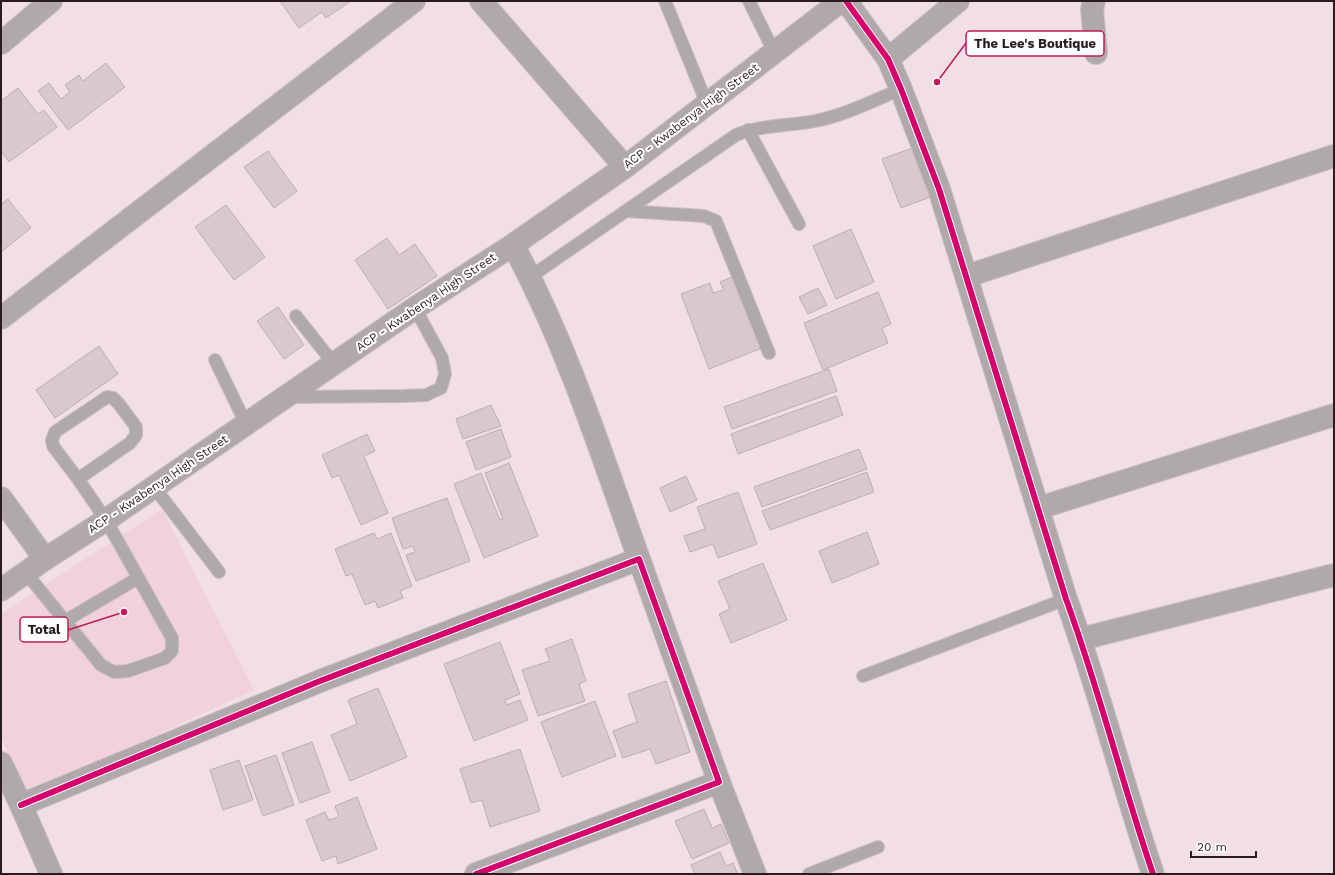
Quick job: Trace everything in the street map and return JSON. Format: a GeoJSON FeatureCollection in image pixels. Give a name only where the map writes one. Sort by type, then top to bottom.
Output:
{"type":"FeatureCollection","features":[{"type":"Feature","properties":{"kind":"main road","name":"ACP - Kwabenya High Street"},"geometry":{"type":"LineString","coordinates":[[1,590],[106,520],[415,308],[513,245],[625,167],[840,1]]}},
{"type":"Feature","properties":{"kind":"street"},"geometry":{"type":"LineString","coordinates":[[1,43],[51,1]]}},
{"type":"Feature","properties":{"kind":"street"},"geometry":{"type":"LineString","coordinates":[[1,318],[414,1]]}},
{"type":"Feature","properties":{"kind":"street"},"geometry":{"type":"LineString","coordinates":[[481,1],[625,167]]}},
{"type":"Feature","properties":{"kind":"street"},"geometry":{"type":"LineString","coordinates":[[846,1],[888,59],[939,189],[1066,599],[1081,639],[1141,840],[1153,874]]}},
{"type":"Feature","properties":{"kind":"street"},"geometry":{"type":"LineString","coordinates":[[888,59],[958,1]]}},
{"type":"Feature","properties":{"kind":"street"},"geometry":{"type":"LineString","coordinates":[[1094,1],[1092,9],[1096,53]]}},
{"type":"Feature","properties":{"kind":"street"},"geometry":{"type":"LineString","coordinates":[[967,276],[1334,156]]}},
{"type":"Feature","properties":{"kind":"street"},"geometry":{"type":"LineString","coordinates":[[513,245],[530,277],[574,376],[719,782],[755,874]]}},
{"type":"Feature","properties":{"kind":"street"},"geometry":{"type":"LineString","coordinates":[[1039,508],[1334,415]]}},
{"type":"Feature","properties":{"kind":"street"},"geometry":{"type":"LineString","coordinates":[[1,498],[45,560]]}},
{"type":"Feature","properties":{"kind":"street"},"geometry":{"type":"LineString","coordinates":[[21,805],[320,681],[639,559]]}},
{"type":"Feature","properties":{"kind":"street"},"geometry":{"type":"LineString","coordinates":[[1081,639],[1334,575]]}},
{"type":"Feature","properties":{"kind":"street"},"geometry":{"type":"LineString","coordinates":[[1,763],[51,874]]}},
{"type":"Feature","properties":{"kind":"street"},"geometry":{"type":"LineString","coordinates":[[476,874],[719,782]]}},
{"type":"Feature","properties":{"kind":"lane"},"geometry":{"type":"LineString","coordinates":[[665,1],[707,104]]}},
{"type":"Feature","properties":{"kind":"lane"},"geometry":{"type":"LineString","coordinates":[[749,1],[774,52]]}},
{"type":"Feature","properties":{"kind":"lane"},"geometry":{"type":"LineString","coordinates":[[530,277],[736,135],[748,130],[816,121],[858,108],[901,89]]}},
{"type":"Feature","properties":{"kind":"lane"},"geometry":{"type":"LineString","coordinates":[[748,130],[799,224]]}},
{"type":"Feature","properties":{"kind":"lane"},"geometry":{"type":"LineString","coordinates":[[626,211],[704,216],[716,221],[769,353]]}},
{"type":"Feature","properties":{"kind":"lane"},"geometry":{"type":"LineString","coordinates":[[286,397],[426,395],[441,388],[446,374],[442,358],[415,308]]}},
{"type":"Feature","properties":{"kind":"lane"},"geometry":{"type":"LineString","coordinates":[[296,316],[334,364]]}},
{"type":"Feature","properties":{"kind":"lane"},"geometry":{"type":"LineString","coordinates":[[215,360],[246,424]]}},
{"type":"Feature","properties":{"kind":"lane"},"geometry":{"type":"LineString","coordinates":[[26,573],[101,665],[114,672],[128,671],[165,658],[172,651],[172,638],[106,520],[53,446],[52,440],[55,432],[107,397],[113,398],[136,427],[136,435],[130,443],[78,479]]}},
{"type":"Feature","properties":{"kind":"lane"},"geometry":{"type":"LineString","coordinates":[[154,487],[219,572]]}},
{"type":"Feature","properties":{"kind":"lane"},"geometry":{"type":"LineString","coordinates":[[65,621],[138,578]]}},
{"type":"Feature","properties":{"kind":"lane"},"geometry":{"type":"LineString","coordinates":[[863,676],[1066,599]]}},
{"type":"Feature","properties":{"kind":"lane"},"geometry":{"type":"LineString","coordinates":[[809,874],[878,847]]}},
{"type":"Feature","properties":{"kind":"shaded area"},"geometry":{"type":"Polygon","coordinates":[[[162,509],[254,690],[26,795],[1,736],[1,614],[162,509]]]}},
{"type":"Feature","properties":{"kind":"building"},"geometry":{"type":"Polygon","coordinates":[[[280,1],[351,1],[326,18],[322,12],[299,28],[280,1]]]}},
{"type":"Feature","properties":{"kind":"building"},"geometry":{"type":"Polygon","coordinates":[[[106,63],[125,87],[68,130],[38,91],[49,83],[61,99],[70,92],[65,85],[79,75],[83,81],[106,63]]]}},
{"type":"Feature","properties":{"kind":"building"},"geometry":{"type":"Polygon","coordinates":[[[18,88],[38,114],[44,110],[57,127],[9,162],[1,151],[1,101],[18,88]]]}},
{"type":"Feature","properties":{"kind":"building"},"geometry":{"type":"Polygon","coordinates":[[[915,147],[933,196],[901,208],[882,159],[915,147]]]}},
{"type":"Feature","properties":{"kind":"building"},"geometry":{"type":"Polygon","coordinates":[[[268,151],[297,191],[274,208],[244,167],[268,151]]]}},
{"type":"Feature","properties":{"kind":"building"},"geometry":{"type":"Polygon","coordinates":[[[8,199],[31,228],[1,252],[1,204],[8,199]]]}},
{"type":"Feature","properties":{"kind":"building"},"geometry":{"type":"Polygon","coordinates":[[[226,205],[265,257],[234,280],[195,227],[226,205]]]}},
{"type":"Feature","properties":{"kind":"building"},"geometry":{"type":"Polygon","coordinates":[[[851,229],[874,282],[836,299],[813,246],[851,229]]]}},
{"type":"Feature","properties":{"kind":"building"},"geometry":{"type":"Polygon","coordinates":[[[387,238],[399,255],[415,244],[437,276],[388,309],[355,260],[387,238]]]}},
{"type":"Feature","properties":{"kind":"building"},"geometry":{"type":"Polygon","coordinates":[[[734,276],[762,348],[709,369],[681,294],[710,283],[713,293],[724,290],[720,282],[734,276]]]}},
{"type":"Feature","properties":{"kind":"building"},"geometry":{"type":"Polygon","coordinates":[[[818,288],[827,305],[808,314],[799,297],[818,288]]]}},
{"type":"Feature","properties":{"kind":"building"},"geometry":{"type":"Polygon","coordinates":[[[878,292],[891,324],[882,328],[888,343],[823,370],[804,323],[878,292]]]}},
{"type":"Feature","properties":{"kind":"building"},"geometry":{"type":"Polygon","coordinates":[[[278,307],[304,345],[284,359],[257,321],[278,307]]]}},
{"type":"Feature","properties":{"kind":"building"},"geometry":{"type":"Polygon","coordinates":[[[99,346],[118,374],[55,418],[36,390],[99,346]]]}},
{"type":"Feature","properties":{"kind":"building"},"geometry":{"type":"Polygon","coordinates":[[[829,369],[837,391],[732,429],[724,407],[829,369]]]}},
{"type":"Feature","properties":{"kind":"building"},"geometry":{"type":"Polygon","coordinates":[[[836,396],[843,415],[738,454],[731,434],[836,396]]]}},
{"type":"Feature","properties":{"kind":"building"},"geometry":{"type":"Polygon","coordinates":[[[491,405],[501,426],[463,439],[456,419],[491,405]]]}},
{"type":"Feature","properties":{"kind":"building"},"geometry":{"type":"Polygon","coordinates":[[[501,429],[511,457],[476,470],[466,442],[501,429]]]}},
{"type":"Feature","properties":{"kind":"building"},"geometry":{"type":"Polygon","coordinates":[[[367,434],[375,451],[364,456],[388,513],[361,525],[339,475],[332,478],[322,455],[367,434]]]}},
{"type":"Feature","properties":{"kind":"building"},"geometry":{"type":"Polygon","coordinates":[[[859,449],[867,469],[762,507],[754,487],[859,449]]]}},
{"type":"Feature","properties":{"kind":"building"},"geometry":{"type":"Polygon","coordinates":[[[509,463],[538,536],[484,558],[454,484],[481,473],[500,520],[503,519],[485,473],[509,463]]]}},
{"type":"Feature","properties":{"kind":"building"},"geometry":{"type":"Polygon","coordinates":[[[867,472],[874,492],[770,530],[762,511],[867,472]]]}},
{"type":"Feature","properties":{"kind":"building"},"geometry":{"type":"Polygon","coordinates":[[[686,476],[697,500],[670,512],[660,488],[686,476]]]}},
{"type":"Feature","properties":{"kind":"building"},"geometry":{"type":"Polygon","coordinates":[[[738,492],[757,544],[718,558],[713,544],[690,552],[684,536],[705,529],[697,507],[738,492]]]}},
{"type":"Feature","properties":{"kind":"building"},"geometry":{"type":"Polygon","coordinates":[[[447,498],[470,561],[416,581],[406,555],[415,552],[413,546],[403,549],[392,518],[447,498]]]}},
{"type":"Feature","properties":{"kind":"building"},"geometry":{"type":"Polygon","coordinates":[[[867,532],[879,564],[832,583],[819,551],[867,532]]]}},
{"type":"Feature","properties":{"kind":"building"},"geometry":{"type":"Polygon","coordinates":[[[374,533],[377,539],[391,533],[412,586],[400,591],[403,598],[378,608],[375,601],[365,605],[352,574],[346,576],[335,549],[374,533]]]}},
{"type":"Feature","properties":{"kind":"building"},"geometry":{"type":"Polygon","coordinates":[[[763,563],[787,620],[731,643],[719,614],[730,609],[718,581],[763,563]]]}},
{"type":"Feature","properties":{"kind":"building"},"geometry":{"type":"Polygon","coordinates":[[[572,639],[586,681],[579,684],[585,701],[538,716],[522,670],[550,661],[545,649],[572,639]]]}},
{"type":"Feature","properties":{"kind":"building"},"geometry":{"type":"Polygon","coordinates":[[[500,642],[520,694],[505,700],[506,705],[520,700],[528,720],[474,741],[444,664],[500,642]]]}},
{"type":"Feature","properties":{"kind":"building"},"geometry":{"type":"Polygon","coordinates":[[[666,681],[690,752],[656,764],[650,749],[623,758],[613,731],[637,722],[628,694],[666,681]]]}},
{"type":"Feature","properties":{"kind":"building"},"geometry":{"type":"Polygon","coordinates":[[[378,688],[407,757],[350,781],[331,735],[357,724],[348,700],[378,688]]]}},
{"type":"Feature","properties":{"kind":"building"},"geometry":{"type":"Polygon","coordinates":[[[595,701],[616,756],[562,777],[541,722],[595,701]]]}},
{"type":"Feature","properties":{"kind":"building"},"geometry":{"type":"Polygon","coordinates":[[[312,742],[330,792],[300,803],[282,753],[312,742]]]}},
{"type":"Feature","properties":{"kind":"building"},"geometry":{"type":"Polygon","coordinates":[[[520,749],[540,811],[490,827],[482,800],[471,803],[460,769],[520,749]]]}},
{"type":"Feature","properties":{"kind":"building"},"geometry":{"type":"Polygon","coordinates":[[[276,755],[294,805],[263,816],[245,766],[276,755]]]}},
{"type":"Feature","properties":{"kind":"building"},"geometry":{"type":"Polygon","coordinates":[[[239,760],[253,800],[223,810],[210,770],[239,760]]]}},
{"type":"Feature","properties":{"kind":"building"},"geometry":{"type":"Polygon","coordinates":[[[357,797],[377,849],[338,864],[336,856],[322,861],[306,820],[325,812],[329,820],[339,817],[335,806],[357,797]]]}},
{"type":"Feature","properties":{"kind":"building"},"geometry":{"type":"Polygon","coordinates":[[[704,809],[712,828],[721,824],[729,843],[692,859],[675,821],[704,809]]]}},
{"type":"Feature","properties":{"kind":"building"},"geometry":{"type":"Polygon","coordinates":[[[720,852],[726,866],[733,863],[738,874],[695,874],[691,865],[720,852]]]}},
{"type":"Feature","properties":{"kind":"cycle path"},"geometry":{"type":"LineString","coordinates":[[846,1],[888,59],[939,189],[1153,874]]}},
{"type":"Feature","properties":{"kind":"cycle path"},"geometry":{"type":"LineString","coordinates":[[21,805],[320,681],[639,559],[719,782],[476,874]]}},
{"type":"Feature","properties":{"kind":"place","name":"The Lee's Boutique"},"geometry":{"type":"Point","coordinates":[937,82]}},
{"type":"Feature","properties":{"kind":"place","name":"Total"},"geometry":{"type":"Point","coordinates":[124,612]}}]}
